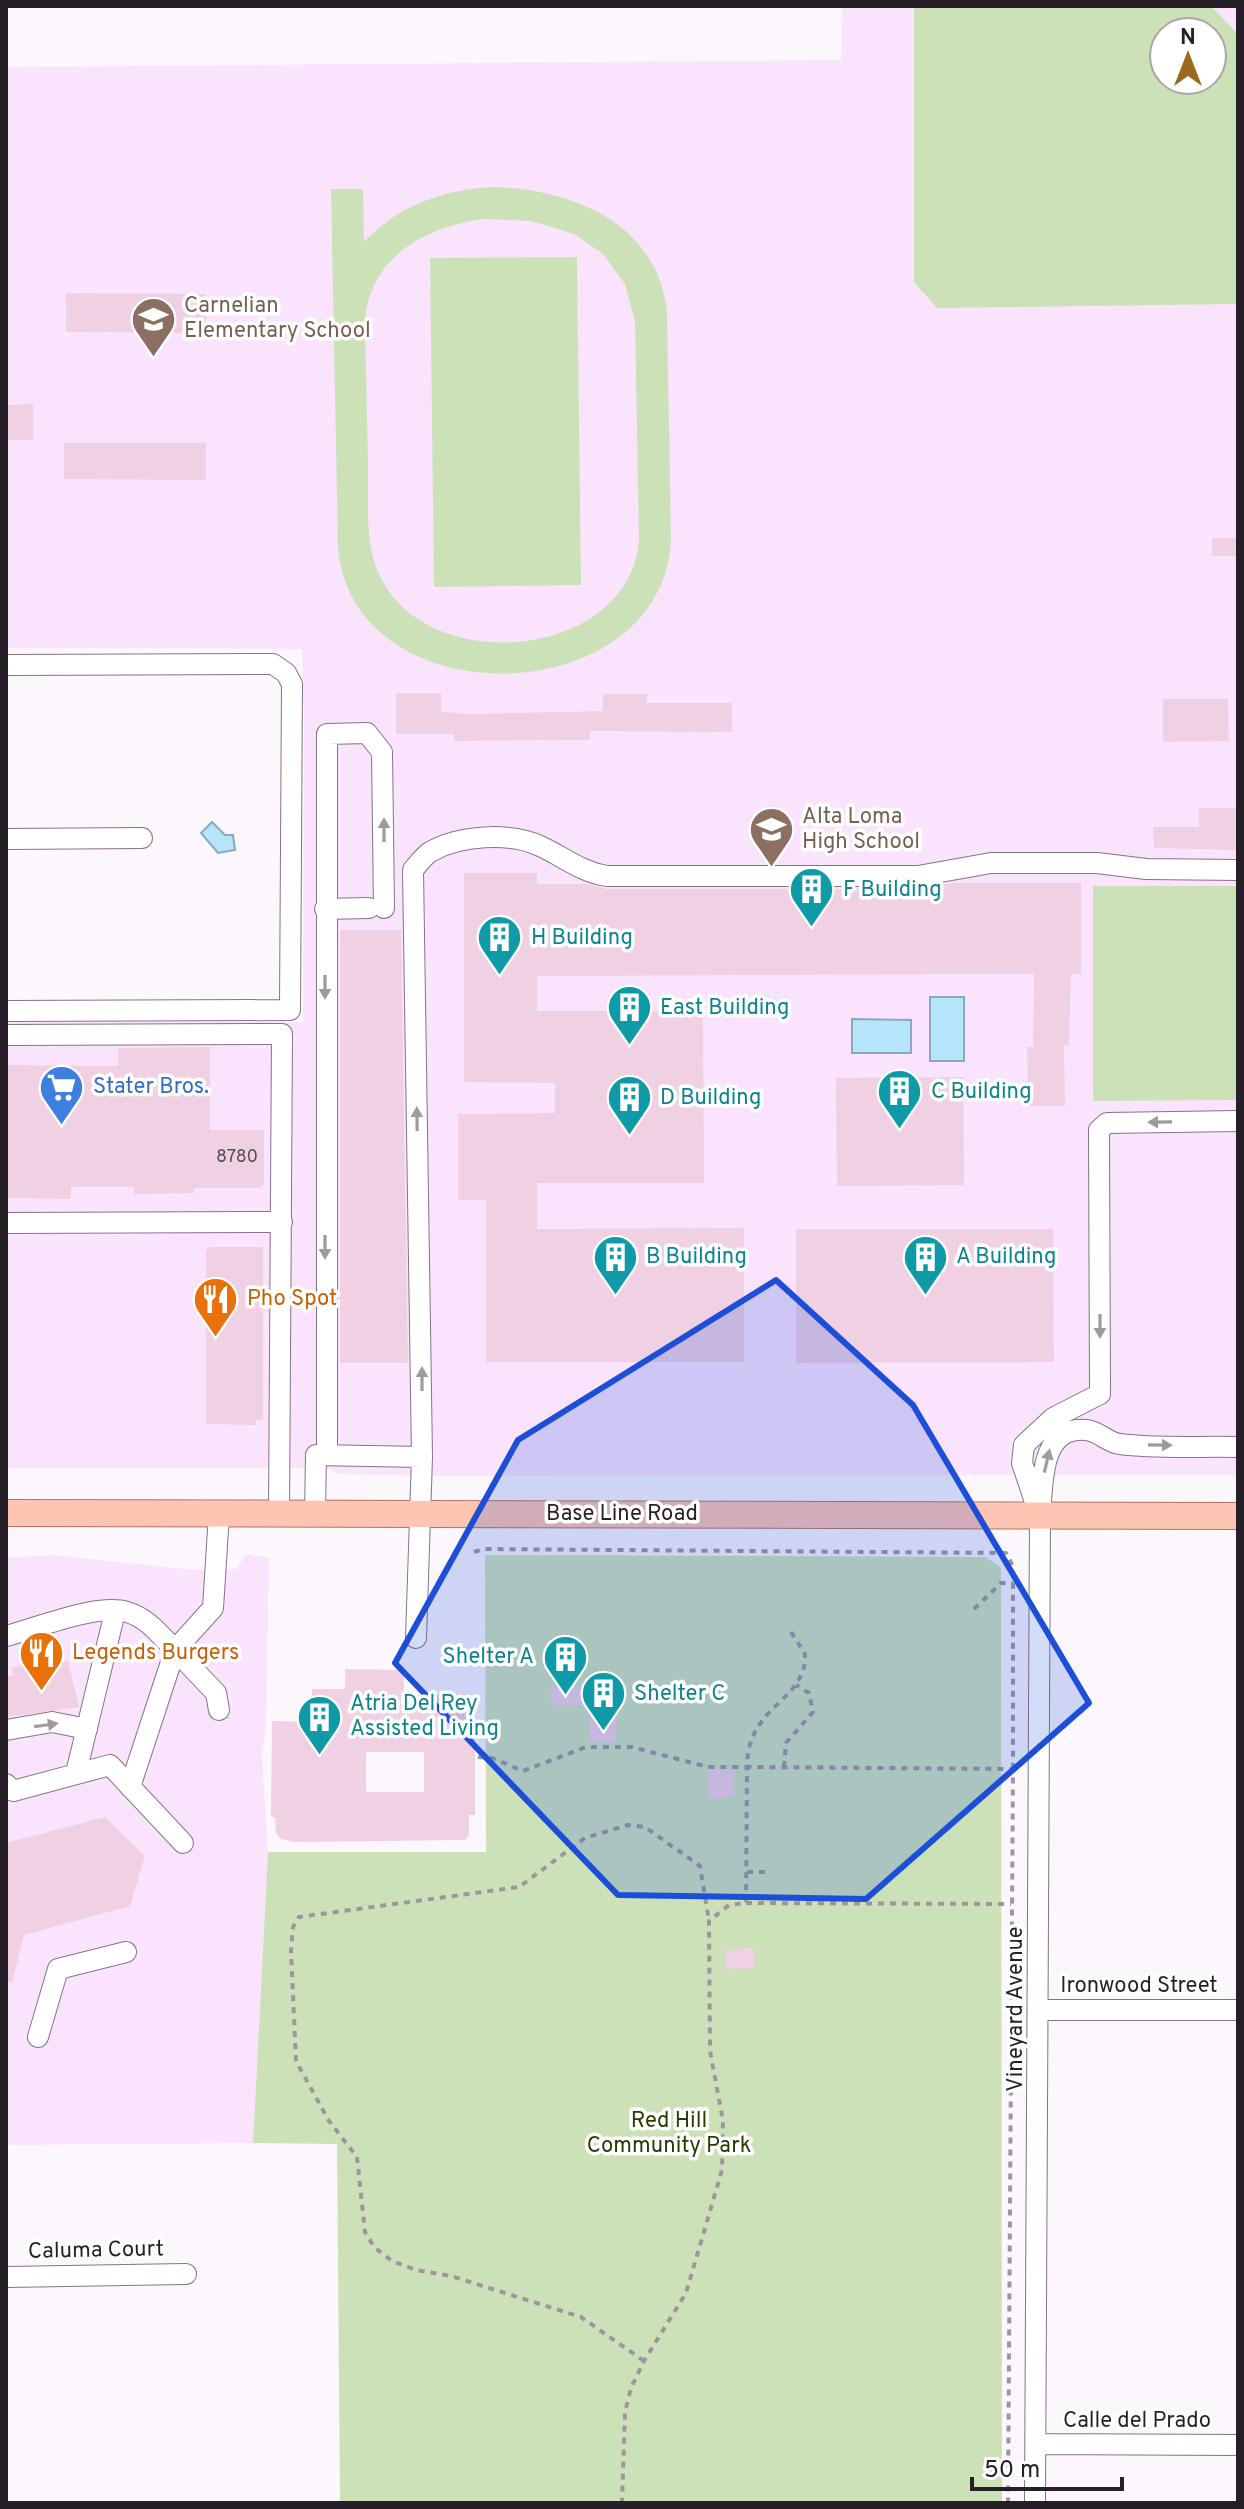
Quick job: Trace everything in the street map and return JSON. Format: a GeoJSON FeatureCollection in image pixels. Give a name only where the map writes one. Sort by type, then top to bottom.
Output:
{"type":"FeatureCollection","features":[{"type":"Feature","properties":{"kind":"main road","name":"Base Line Road"},"geometry":{"type":"LineString","coordinates":[[6,1513],[1238,1516]]}},
{"type":"Feature","properties":{"kind":"street"},"geometry":{"type":"LineString","coordinates":[[6,665],[273,664],[286,673],[292,684],[290,1010],[6,1011]]}},
{"type":"Feature","properties":{"kind":"street"},"geometry":{"type":"LineString","coordinates":[[325,909],[377,908],[382,752],[367,733],[327,734],[325,909],[327,1455]]}},
{"type":"Feature","properties":{"kind":"street"},"geometry":{"type":"LineString","coordinates":[[6,839],[142,838]]}},
{"type":"Feature","properties":{"kind":"street"},"geometry":{"type":"LineString","coordinates":[[416,1638],[422,1457],[413,870],[430,852],[478,839],[536,844],[584,872],[607,876],[918,876],[991,863],[1097,863],[1146,869],[1238,870]]}},
{"type":"Feature","properties":{"kind":"street"},"geometry":{"type":"LineString","coordinates":[[6,1035],[282,1034],[279,1514]]}},
{"type":"Feature","properties":{"kind":"street"},"geometry":{"type":"LineString","coordinates":[[1040,1516],[1022,1463],[1024,1445],[1053,1418],[1100,1394],[1099,1130],[1107,1123],[1238,1121]]}},
{"type":"Feature","properties":{"kind":"street"},"geometry":{"type":"LineString","coordinates":[[6,1223],[282,1222]]}},
{"type":"Feature","properties":{"kind":"street"},"geometry":{"type":"LineString","coordinates":[[1040,1516],[1044,1460],[1052,1444],[1068,1433],[1086,1430],[1117,1444],[1238,1447]]}},
{"type":"Feature","properties":{"kind":"street"},"geometry":{"type":"LineString","coordinates":[[315,1514],[316,1455],[422,1457]]}},
{"type":"Feature","properties":{"kind":"street"},"geometry":{"type":"LineString","coordinates":[[130,1787],[175,1650],[213,1608],[219,1514]]}},
{"type":"Feature","properties":{"kind":"street","name":"Vineyard Avenue"},"geometry":{"type":"LineString","coordinates":[[1035,2503],[1040,2010],[1040,1516]]}},
{"type":"Feature","properties":{"kind":"street"},"geometry":{"type":"LineString","coordinates":[[6,1636],[92,1612],[125,1611],[148,1622],[216,1693],[219,1710]]}},
{"type":"Feature","properties":{"kind":"street"},"geometry":{"type":"LineString","coordinates":[[76,1773],[115,1612]]}},
{"type":"Feature","properties":{"kind":"street"},"geometry":{"type":"LineString","coordinates":[[6,1730],[52,1722],[87,1729]]}},
{"type":"Feature","properties":{"kind":"street"},"geometry":{"type":"LineString","coordinates":[[6,1784],[13,1791],[110,1765],[183,1843]]}},
{"type":"Feature","properties":{"kind":"street"},"geometry":{"type":"LineString","coordinates":[[38,2037],[58,1969],[126,1952]]}},
{"type":"Feature","properties":{"kind":"street","name":"Ironwood Street"},"geometry":{"type":"LineString","coordinates":[[1040,2010],[1238,2010]]}},
{"type":"Feature","properties":{"kind":"street","name":"Caluma Court"},"geometry":{"type":"LineString","coordinates":[[6,2277],[186,2274]]}},
{"type":"Feature","properties":{"kind":"street","name":"Calle del Prado"},"geometry":{"type":"LineString","coordinates":[[1036,2444],[1238,2445]]}},
{"type":"Feature","properties":{"kind":"path"},"geometry":{"type":"LineString","coordinates":[[474,1552],[484,1549],[999,1551],[1011,1559],[1013,1769],[1008,2503]]}},
{"type":"Feature","properties":{"kind":"path"},"geometry":{"type":"LineString","coordinates":[[974,1609],[1001,1583],[1013,1583]]}},
{"type":"Feature","properties":{"kind":"path"},"geometry":{"type":"LineString","coordinates":[[746,1903],[750,1735],[802,1677],[805,1654],[791,1632]]}},
{"type":"Feature","properties":{"kind":"path"},"geometry":{"type":"LineString","coordinates":[[784,1767],[786,1743],[813,1712],[809,1693],[796,1685]]}},
{"type":"Feature","properties":{"kind":"path"},"geometry":{"type":"LineString","coordinates":[[478,1757],[492,1758],[523,1771],[586,1747],[632,1747],[708,1767],[1013,1769]]}},
{"type":"Feature","properties":{"kind":"path"},"geometry":{"type":"LineString","coordinates":[[622,2503],[625,2412],[644,2361],[686,2293],[722,2170],[723,2121],[710,2051],[709,1921],[700,1866],[645,1827],[628,1825],[585,1838],[519,1887],[299,1917],[293,1927],[291,1994],[296,2061],[329,2121],[357,2157],[365,2232],[374,2247],[392,2261],[416,2270],[451,2276],[581,2317],[644,2361]]}},
{"type":"Feature","properties":{"kind":"path"},"geometry":{"type":"LineString","coordinates":[[747,1872],[765,1872]]}},
{"type":"Feature","properties":{"kind":"path"},"geometry":{"type":"LineString","coordinates":[[709,1921],[729,1905],[746,1903],[1011,1904]]}},
{"type":"Feature","properties":{"kind":"highlighted area"},"geometry":{"type":"Polygon","coordinates":[[[776,1280],[913,1405],[1089,1703],[866,1899],[618,1895],[395,1663],[518,1440],[776,1280]]]}},
{"type":"Feature","properties":{"kind":"shaded area","name":"Alta Loma High School"},"geometry":{"type":"Polygon","coordinates":[[[842,6],[1238,6],[1238,1475],[453,1476],[338,1474],[328,1468],[6,1468],[6,1021],[303,1022],[304,717],[302,649],[6,648],[6,67],[841,60],[842,6]]]}},
{"type":"Feature","properties":{"kind":"shaded area"},"geometry":{"type":"Polygon","coordinates":[[[247,1554],[269,1558],[266,1723],[262,1757],[268,1852],[253,2143],[6,2145],[6,1558],[53,1555],[195,1570],[236,1569],[247,1554]]]}},
{"type":"Feature","properties":{"kind":"green space"},"geometry":{"type":"Polygon","coordinates":[[[914,6],[1211,6],[1221,16],[1148,16],[1148,96],[1228,96],[1228,24],[1238,34],[1238,304],[937,308],[914,282],[914,6]]]}},
{"type":"Feature","properties":{"kind":"green space"},"geometry":{"type":"Polygon","coordinates":[[[489,187],[549,194],[605,216],[628,233],[647,255],[660,281],[667,313],[671,538],[656,596],[619,638],[567,664],[508,674],[448,667],[396,644],[356,604],[338,548],[331,189],[363,189],[364,242],[391,219],[421,202],[489,187]],[[485,219],[442,229],[422,238],[404,249],[377,279],[365,322],[368,524],[377,568],[383,582],[409,613],[444,632],[485,642],[528,641],[568,630],[603,609],[628,579],[639,539],[635,321],[625,284],[603,254],[574,234],[531,221],[485,219]]]}},
{"type":"Feature","properties":{"kind":"green space"},"geometry":{"type":"Polygon","coordinates":[[[577,257],[581,585],[434,587],[430,258],[577,257]]]}},
{"type":"Feature","properties":{"kind":"green space"},"geometry":{"type":"Polygon","coordinates":[[[1093,886],[1238,886],[1238,1100],[1093,1101],[1093,886]]]}},
{"type":"Feature","properties":{"kind":"green space","name":"Red Hill Community Park"},"geometry":{"type":"Polygon","coordinates":[[[485,1555],[986,1557],[1001,1568],[1002,2503],[340,2503],[337,2144],[253,2143],[268,1852],[486,1852],[485,1555]]]}},
{"type":"Feature","properties":{"kind":"water"},"geometry":{"type":"Polygon","coordinates":[[[212,822],[225,835],[233,835],[235,850],[218,853],[201,833],[212,822]]]}},
{"type":"Feature","properties":{"kind":"water"},"geometry":{"type":"Polygon","coordinates":[[[930,997],[964,997],[964,1061],[930,1061],[930,997]]]}},
{"type":"Feature","properties":{"kind":"water"},"geometry":{"type":"Polygon","coordinates":[[[852,1019],[911,1020],[911,1053],[852,1053],[852,1019]]]}},
{"type":"Feature","properties":{"kind":"building"},"geometry":{"type":"Polygon","coordinates":[[[66,293],[206,294],[206,333],[66,332],[66,293]]]}},
{"type":"Feature","properties":{"kind":"building"},"geometry":{"type":"Polygon","coordinates":[[[33,404],[33,440],[6,440],[6,405],[33,404]]]}},
{"type":"Feature","properties":{"kind":"building"},"geometry":{"type":"Polygon","coordinates":[[[64,443],[206,443],[206,480],[64,479],[64,443]]]}},
{"type":"Feature","properties":{"kind":"building"},"geometry":{"type":"Polygon","coordinates":[[[1212,538],[1238,538],[1238,556],[1212,556],[1212,538]]]}},
{"type":"Feature","properties":{"kind":"building"},"geometry":{"type":"Polygon","coordinates":[[[396,693],[441,693],[441,712],[470,714],[603,711],[603,694],[647,694],[647,703],[732,703],[732,732],[590,731],[590,740],[454,741],[454,734],[396,734],[396,693]]]}},
{"type":"Feature","properties":{"kind":"building"},"geometry":{"type":"Polygon","coordinates":[[[1163,699],[1228,699],[1229,741],[1163,742],[1163,699]]]}},
{"type":"Feature","properties":{"kind":"building"},"geometry":{"type":"Polygon","coordinates":[[[1199,808],[1238,808],[1238,850],[1154,848],[1153,827],[1199,827],[1199,808]]]}},
{"type":"Feature","properties":{"kind":"building"},"geometry":{"type":"Polygon","coordinates":[[[464,873],[537,873],[537,884],[587,884],[607,889],[918,889],[953,883],[1081,883],[1081,974],[1071,974],[1069,1045],[1064,1045],[1065,1106],[1028,1106],[1027,1047],[1033,1047],[1034,974],[537,976],[537,1011],[703,1011],[704,1183],[537,1183],[537,1229],[744,1228],[744,1362],[486,1362],[486,1200],[458,1200],[458,1114],[555,1113],[555,1083],[464,1082],[464,873]]]}},
{"type":"Feature","properties":{"kind":"building"},"geometry":{"type":"Polygon","coordinates":[[[340,930],[401,930],[408,1363],[340,1363],[340,930]]]}},
{"type":"Feature","properties":{"kind":"building"},"geometry":{"type":"Polygon","coordinates":[[[210,1047],[210,1130],[264,1130],[264,1184],[260,1188],[194,1188],[194,1193],[134,1194],[134,1187],[71,1187],[71,1199],[6,1198],[6,1065],[118,1066],[118,1048],[210,1047]]]}},
{"type":"Feature","properties":{"kind":"building","name":"C Building"},"geometry":{"type":"Polygon","coordinates":[[[963,1077],[964,1185],[837,1186],[836,1078],[963,1077]]]}},
{"type":"Feature","properties":{"kind":"building","name":"A Building"},"geometry":{"type":"Polygon","coordinates":[[[796,1229],[1053,1229],[1054,1362],[796,1363],[796,1229]]]}},
{"type":"Feature","properties":{"kind":"building"},"geometry":{"type":"Polygon","coordinates":[[[210,1247],[263,1247],[263,1420],[256,1420],[256,1425],[206,1424],[206,1250],[210,1247]]]}},
{"type":"Feature","properties":{"kind":"building","name":"Legends Burgers"},"geometry":{"type":"Polygon","coordinates":[[[68,1661],[79,1707],[6,1717],[6,1677],[13,1675],[11,1668],[36,1662],[38,1668],[68,1661]]]}},
{"type":"Feature","properties":{"kind":"building","name":"Atria Del Rey Assisted Living"},"geometry":{"type":"Polygon","coordinates":[[[345,1669],[404,1670],[404,1693],[409,1695],[470,1694],[470,1733],[475,1733],[475,1815],[469,1815],[469,1835],[465,1840],[294,1842],[281,1839],[276,1833],[275,1818],[271,1816],[272,1721],[312,1722],[312,1689],[345,1689],[345,1669]],[[366,1752],[366,1792],[424,1792],[424,1752],[366,1752]]]}},
{"type":"Feature","properties":{"kind":"building"},"geometry":{"type":"Polygon","coordinates":[[[551,1687],[616,1687],[617,1742],[590,1742],[590,1705],[551,1705],[551,1687]]]}},
{"type":"Feature","properties":{"kind":"building"},"geometry":{"type":"Polygon","coordinates":[[[708,1770],[733,1770],[734,1797],[708,1797],[708,1770]]]}},
{"type":"Feature","properties":{"kind":"building"},"geometry":{"type":"Polygon","coordinates":[[[105,1817],[145,1856],[130,1906],[24,1935],[12,1983],[6,1982],[6,1843],[105,1817]]]}},
{"type":"Feature","properties":{"kind":"building"},"geometry":{"type":"Polygon","coordinates":[[[754,1948],[755,1968],[726,1969],[725,1950],[754,1948]]]}},
{"type":"Feature","properties":{"kind":"place","name":"Carnelian Elementary School"},"geometry":{"type":"Point","coordinates":[153,358]}},
{"type":"Feature","properties":{"kind":"place","name":"Alta Loma High School"},"geometry":{"type":"Point","coordinates":[771,869]}},
{"type":"Feature","properties":{"kind":"place","name":"F Building"},"geometry":{"type":"Point","coordinates":[812,929]}},
{"type":"Feature","properties":{"kind":"place","name":"H Building"},"geometry":{"type":"Point","coordinates":[500,977]}},
{"type":"Feature","properties":{"kind":"place","name":"East Building"},"geometry":{"type":"Point","coordinates":[629,1047]}},
{"type":"Feature","properties":{"kind":"place","name":"Stater Bros."},"geometry":{"type":"Point","coordinates":[62,1126]}},
{"type":"Feature","properties":{"kind":"place","name":"C Building"},"geometry":{"type":"Point","coordinates":[900,1131]}},
{"type":"Feature","properties":{"kind":"place","name":"D Building"},"geometry":{"type":"Point","coordinates":[629,1137]}},
{"type":"Feature","properties":{"kind":"place","name":"B Building"},"geometry":{"type":"Point","coordinates":[615,1296]}},
{"type":"Feature","properties":{"kind":"place","name":"A Building"},"geometry":{"type":"Point","coordinates":[925,1296]}},
{"type":"Feature","properties":{"kind":"place","name":"Pho Spot"},"geometry":{"type":"Point","coordinates":[216,1338]}},
{"type":"Feature","properties":{"kind":"place","name":"Legends Burgers"},"geometry":{"type":"Point","coordinates":[41,1692]}},
{"type":"Feature","properties":{"kind":"place","name":"Shelter A"},"geometry":{"type":"Point","coordinates":[565,1696]}},
{"type":"Feature","properties":{"kind":"place","name":"Shelter C"},"geometry":{"type":"Point","coordinates":[603,1733]}},
{"type":"Feature","properties":{"kind":"place","name":"Atria Del Rey Assisted Living"},"geometry":{"type":"Point","coordinates":[319,1756]}}]}
